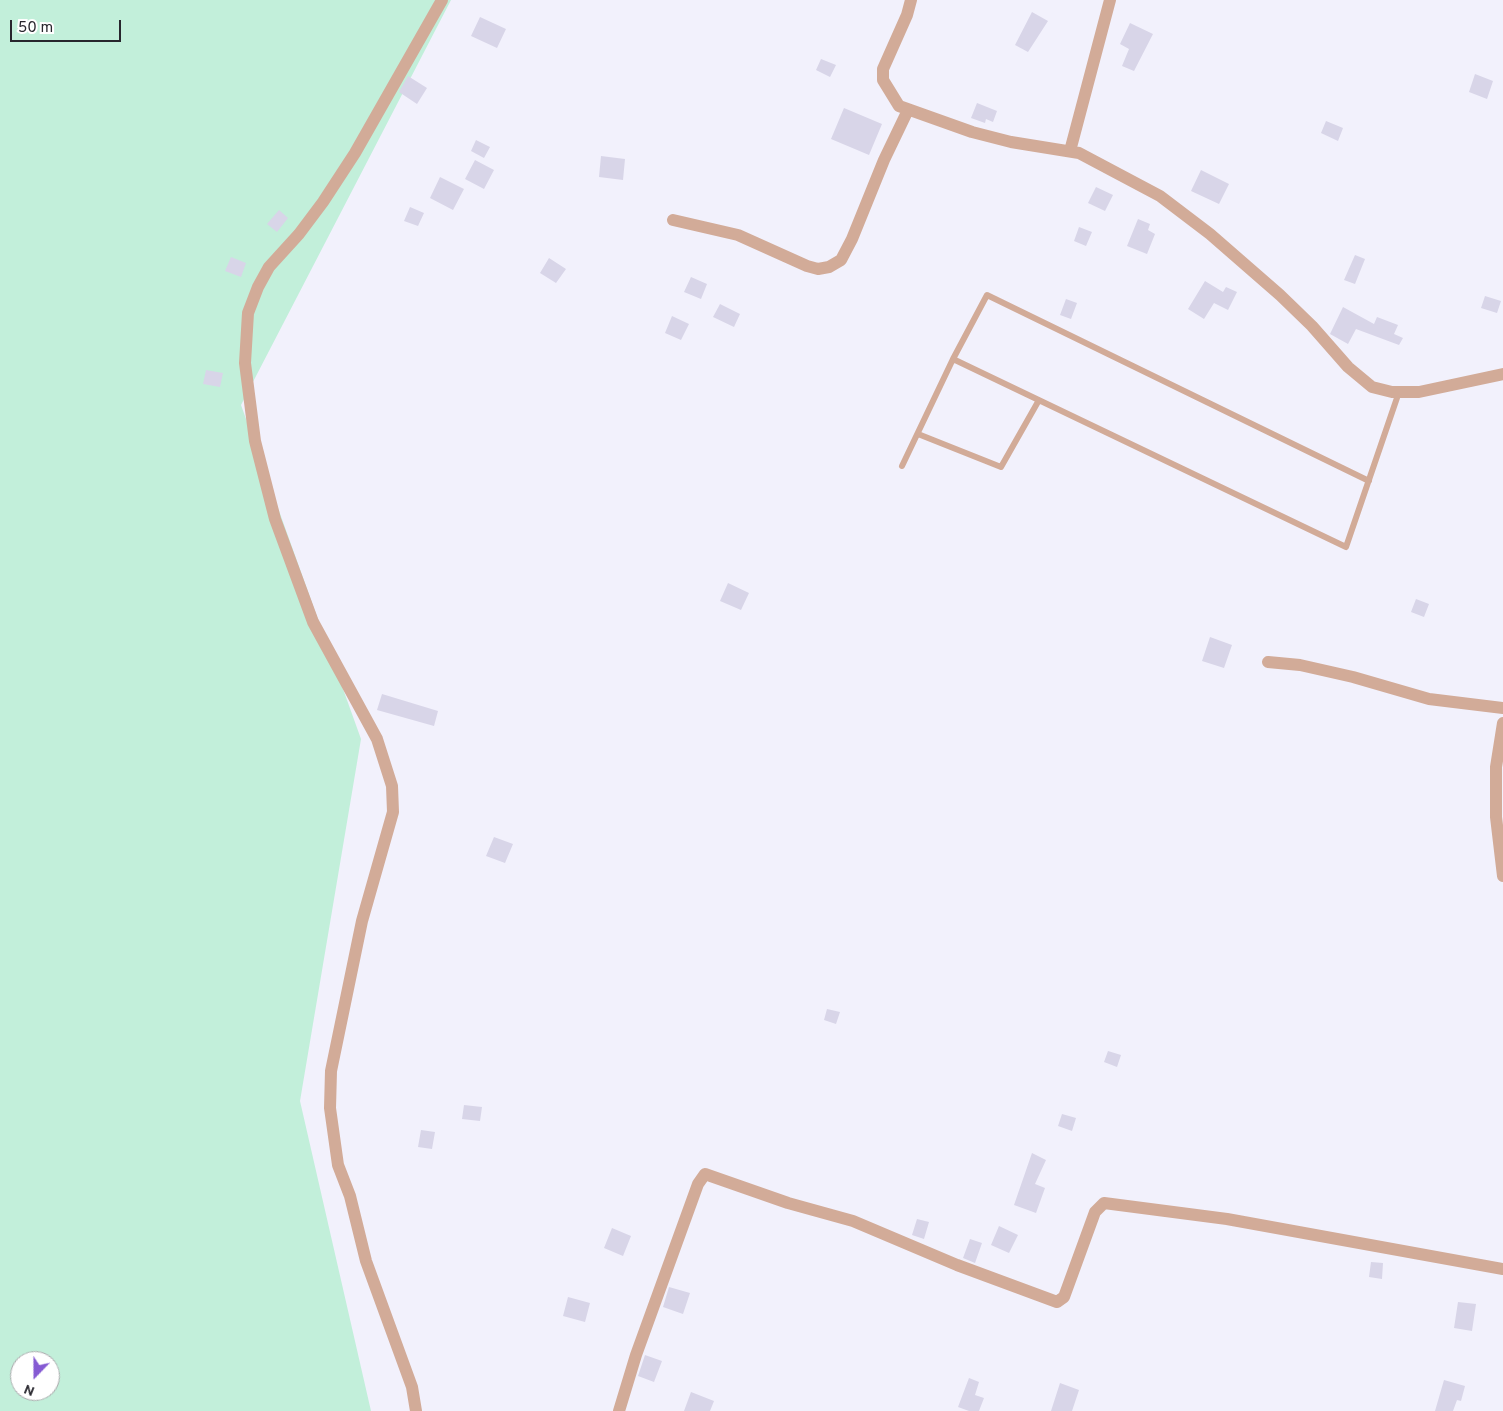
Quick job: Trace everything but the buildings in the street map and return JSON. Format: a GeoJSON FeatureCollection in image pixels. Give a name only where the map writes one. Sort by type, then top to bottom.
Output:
{"type":"FeatureCollection","features":[{"type":"Feature","properties":{"kind":"street"},"geometry":{"type":"LineString","coordinates":[[416,1411],[412,1387],[366,1261],[350,1196],[338,1164],[330,1108],[331,1071],[362,921],[393,812],[392,786],[377,740],[313,622],[275,519],[255,441],[245,363],[248,313],[261,280],[269,267],[323,202],[355,153],[442,0]]}},
{"type":"Feature","properties":{"kind":"street"},"geometry":{"type":"LineString","coordinates":[[911,0],[908,15],[883,68],[883,80],[899,106],[972,132],[1011,142],[1079,153],[1160,196],[1210,234],[1280,295],[1361,379],[1372,387],[1399,392],[1419,392],[1503,374]]}},
{"type":"Feature","properties":{"kind":"street"},"geometry":{"type":"LineString","coordinates":[[1070,151],[1110,0]]}},
{"type":"Feature","properties":{"kind":"street"},"geometry":{"type":"LineString","coordinates":[[673,220],[738,236],[807,266],[818,269],[829,267],[841,260],[852,239],[888,151],[908,110]]}},
{"type":"Feature","properties":{"kind":"street"},"geometry":{"type":"LineString","coordinates":[[1268,662],[1300,665],[1353,677],[1429,699],[1498,708]]}},
{"type":"Feature","properties":{"kind":"street"},"geometry":{"type":"LineString","coordinates":[[1503,723],[1496,767],[1496,817],[1503,876]]}},
{"type":"Feature","properties":{"kind":"street"},"geometry":{"type":"LineString","coordinates":[[619,1411],[636,1355],[698,1184],[705,1174],[788,1203],[853,1221],[957,1265],[1057,1302],[1064,1297],[1095,1212],[1104,1203],[1227,1219],[1503,1270]]}},
{"type":"Feature","properties":{"kind":"lane"},"geometry":{"type":"LineString","coordinates":[[902,466],[953,359],[987,295],[1369,481]]}},
{"type":"Feature","properties":{"kind":"lane"},"geometry":{"type":"LineString","coordinates":[[953,359],[1346,547],[1399,392]]}},
{"type":"Feature","properties":{"kind":"lane"},"geometry":{"type":"LineString","coordinates":[[918,434],[1001,467],[1039,400]]}},
{"type":"Feature","properties":{"kind":"green space"},"geometry":{"type":"Polygon","coordinates":[[[0,0],[451,0],[241,405],[361,739],[300,1101],[371,1411],[0,1411],[0,0]]]}}]}
